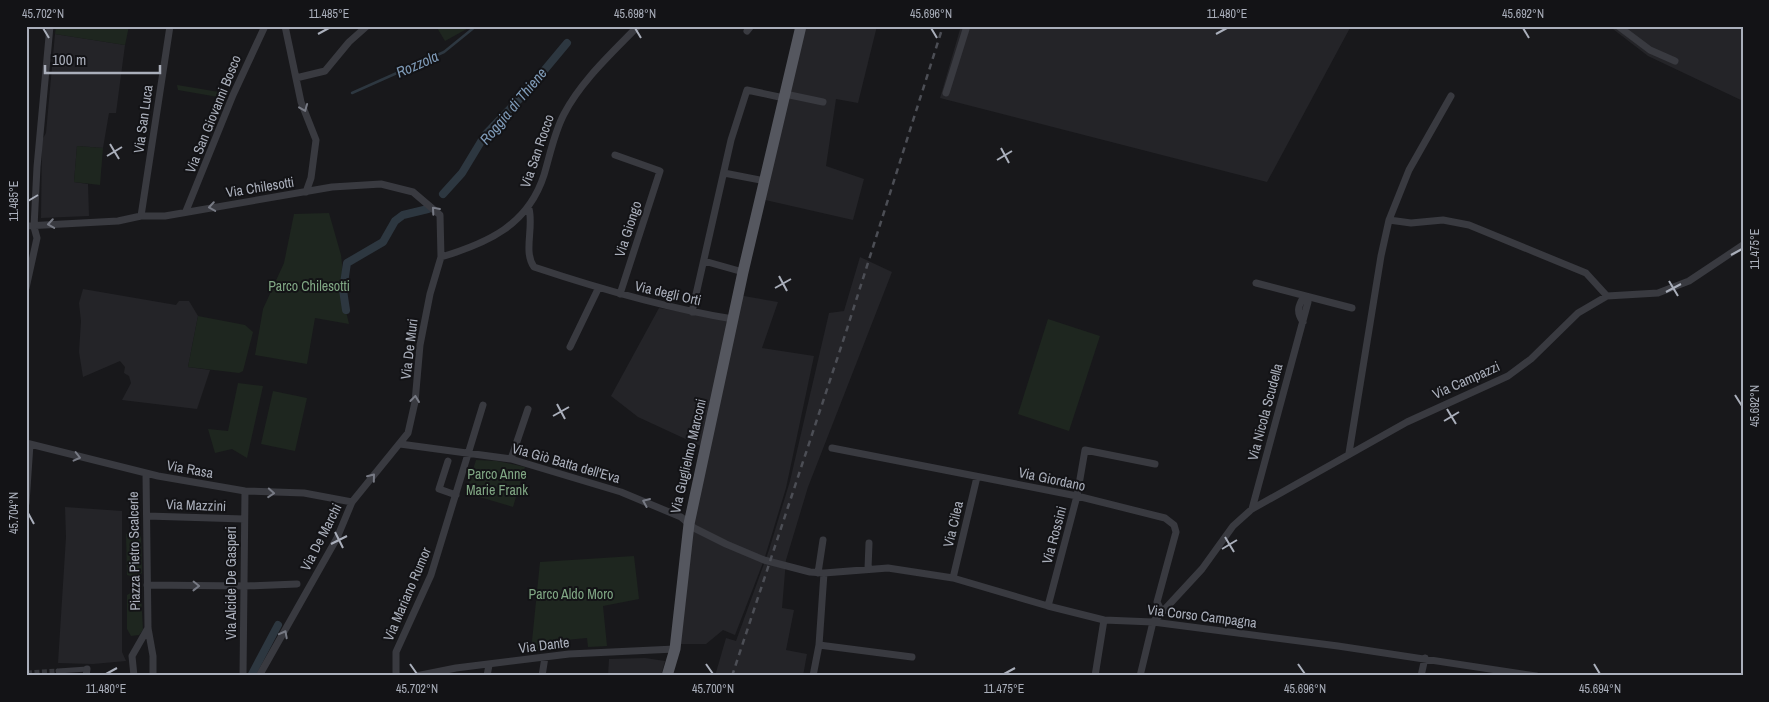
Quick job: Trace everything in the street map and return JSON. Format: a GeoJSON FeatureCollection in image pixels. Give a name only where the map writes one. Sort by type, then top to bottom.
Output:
{"type":"FeatureCollection","features":[{"type":"Feature","properties":{"kind":"main road","name":"Via Guglielmo Marconi"},"geometry":{"type":"LineString","coordinates":[[667,676],[675,649],[688,524],[743,272],[801,26]]}},
{"type":"Feature","properties":{"kind":"street"},"geometry":{"type":"LineString","coordinates":[[26,288],[36,244],[30,227],[42,91],[50,26]]}},
{"type":"Feature","properties":{"kind":"street","name":"Via San Luca"},"geometry":{"type":"LineString","coordinates":[[141,216],[170,26]]}},
{"type":"Feature","properties":{"kind":"street","name":"Via San Giovanni Bosco"},"geometry":{"type":"LineString","coordinates":[[186,211],[232,95],[265,26]]}},
{"type":"Feature","properties":{"kind":"street"},"geometry":{"type":"LineString","coordinates":[[285,26],[301,102],[316,140],[311,178],[306,192]]}},
{"type":"Feature","properties":{"kind":"street"},"geometry":{"type":"LineString","coordinates":[[296,78],[325,71],[349,42],[367,26]]}},
{"type":"Feature","properties":{"kind":"street","name":"Via San Rocco"},"geometry":{"type":"LineString","coordinates":[[441,256],[477,246],[503,230],[529,209],[543,178],[557,128],[565,112],[603,62],[638,26]]}},
{"type":"Feature","properties":{"kind":"street"},"geometry":{"type":"LineString","coordinates":[[946,93],[967,26]]}},
{"type":"Feature","properties":{"kind":"street"},"geometry":{"type":"LineString","coordinates":[[1618,26],[1650,50],[1675,61]]}},
{"type":"Feature","properties":{"kind":"street"},"geometry":{"type":"LineString","coordinates":[[692,312],[730,140],[746,90],[823,102]]}},
{"type":"Feature","properties":{"kind":"street"},"geometry":{"type":"LineString","coordinates":[[1349,453],[1381,256],[1389,220],[1409,170],[1451,96]]}},
{"type":"Feature","properties":{"kind":"street","name":"Via Giongo"},"geometry":{"type":"LineString","coordinates":[[615,155],[660,171],[620,294]]}},
{"type":"Feature","properties":{"kind":"street"},"geometry":{"type":"LineString","coordinates":[[724,173],[764,181]]}},
{"type":"Feature","properties":{"kind":"street","name":"Via Chilesotti"},"geometry":{"type":"LineString","coordinates":[[30,227],[61,223],[118,221],[141,216],[165,216],[332,186],[381,184],[413,192],[440,215],[441,256]]}},
{"type":"Feature","properties":{"kind":"street","name":"Via degli Orti"},"geometry":{"type":"LineString","coordinates":[[529,209],[531,224],[529,252],[532,264],[598,288],[692,312],[733,319]]}},
{"type":"Feature","properties":{"kind":"street"},"geometry":{"type":"LineString","coordinates":[[1389,220],[1411,223],[1442,220],[1469,225],[1586,273],[1607,296]]}},
{"type":"Feature","properties":{"kind":"street","name":"Via Campazzi"},"geometry":{"type":"LineString","coordinates":[[1153,622],[1202,569],[1233,526],[1252,509],[1349,453],[1446,402],[1508,376],[1530,359],[1578,313],[1607,296],[1658,293],[1689,281],[1743,245]]}},
{"type":"Feature","properties":{"kind":"street","name":"Via De Muri"},"geometry":{"type":"LineString","coordinates":[[400,444],[408,433],[414,410],[420,344],[430,294],[441,256]]}},
{"type":"Feature","properties":{"kind":"street"},"geometry":{"type":"LineString","coordinates":[[704,262],[743,272]]}},
{"type":"Feature","properties":{"kind":"street"},"geometry":{"type":"LineString","coordinates":[[1256,283],[1352,308]]}},
{"type":"Feature","properties":{"kind":"street"},"geometry":{"type":"LineString","coordinates":[[570,347],[598,288]]}},
{"type":"Feature","properties":{"kind":"street","name":"Via Nicola Scudella"},"geometry":{"type":"LineString","coordinates":[[1252,509],[1303,322],[1298,314],[1299,305],[1304,296]]}},
{"type":"Feature","properties":{"kind":"street","name":"Via Mariano Rumor"},"geometry":{"type":"LineString","coordinates":[[396,676],[396,652],[431,575],[483,405]]}},
{"type":"Feature","properties":{"kind":"street"},"geometry":{"type":"LineString","coordinates":[[511,459],[528,409]]}},
{"type":"Feature","properties":{"kind":"street"},"geometry":{"type":"LineString","coordinates":[[26,503],[28,444]]}},
{"type":"Feature","properties":{"kind":"street","name":"Via Rasa"},"geometry":{"type":"LineString","coordinates":[[28,444],[146,474],[245,491],[304,493],[352,502]]}},
{"type":"Feature","properties":{"kind":"street","name":"Via Giò Batta dell'Eva"},"geometry":{"type":"LineString","coordinates":[[400,444],[469,455],[511,459],[621,492],[681,517],[688,524]]}},
{"type":"Feature","properties":{"kind":"street","name":"Via De Marchi"},"geometry":{"type":"LineString","coordinates":[[259,676],[337,538],[352,502],[400,444]]}},
{"type":"Feature","properties":{"kind":"street","name":"Via Giordano"},"geometry":{"type":"LineString","coordinates":[[832,448],[1077,496],[1165,518],[1174,524],[1176,532],[1158,602],[1162,612]]}},
{"type":"Feature","properties":{"kind":"street","name":"Via Rossini"},"geometry":{"type":"LineString","coordinates":[[1048,606],[1077,496],[1085,450],[1155,464]]}},
{"type":"Feature","properties":{"kind":"street"},"geometry":{"type":"LineString","coordinates":[[448,461],[439,489],[456,495]]}},
{"type":"Feature","properties":{"kind":"street","name":"Piazza Pietro Scalcerle"},"geometry":{"type":"LineString","coordinates":[[146,474],[148,628],[153,676]]}},
{"type":"Feature","properties":{"kind":"street","name":"Via Cilea"},"geometry":{"type":"LineString","coordinates":[[953,578],[977,476]]}},
{"type":"Feature","properties":{"kind":"street","name":"Via Alcide De Gasperi"},"geometry":{"type":"LineString","coordinates":[[243,676],[245,491]]}},
{"type":"Feature","properties":{"kind":"street","name":"Via Mazzini"},"geometry":{"type":"LineString","coordinates":[[147,516],[244,519]]}},
{"type":"Feature","properties":{"kind":"street","name":"Via Corso Campagna"},"geometry":{"type":"LineString","coordinates":[[688,524],[726,544],[764,560],[821,573],[888,568],[953,578],[1048,606],[1104,620],[1153,622],[1425,658],[1536,676]]}},
{"type":"Feature","properties":{"kind":"street"},"geometry":{"type":"LineString","coordinates":[[813,676],[819,644],[823,540]]}},
{"type":"Feature","properties":{"kind":"street"},"geometry":{"type":"LineString","coordinates":[[868,569],[869,543]]}},
{"type":"Feature","properties":{"kind":"street"},"geometry":{"type":"LineString","coordinates":[[147,585],[245,586],[298,584]]}},
{"type":"Feature","properties":{"kind":"street"},"geometry":{"type":"LineString","coordinates":[[1095,676],[1104,620]]}},
{"type":"Feature","properties":{"kind":"street"},"geometry":{"type":"LineString","coordinates":[[1140,676],[1153,622]]}},
{"type":"Feature","properties":{"kind":"street","name":"Piazza Pietro Scalcerle"},"geometry":{"type":"LineString","coordinates":[[134,676],[132,656],[148,628]]}},
{"type":"Feature","properties":{"kind":"street"},"geometry":{"type":"LineString","coordinates":[[819,644],[912,657]]}},
{"type":"Feature","properties":{"kind":"street"},"geometry":{"type":"LineString","coordinates":[[136,650],[145,648],[151,651]]}},
{"type":"Feature","properties":{"kind":"street","name":"Via Dante"},"geometry":{"type":"LineString","coordinates":[[416,676],[545,657],[675,649]]}},
{"type":"Feature","properties":{"kind":"street"},"geometry":{"type":"LineString","coordinates":[[542,676],[545,657]]}},
{"type":"Feature","properties":{"kind":"street"},"geometry":{"type":"LineString","coordinates":[[1421,676],[1425,658]]}},
{"type":"Feature","properties":{"kind":"street"},"geometry":{"type":"LineString","coordinates":[[487,676],[489,665]]}},
{"type":"Feature","properties":{"kind":"street"},"geometry":{"type":"LineString","coordinates":[[58,671],[86,672]]}},
{"type":"Feature","properties":{"kind":"shaded area"},"geometry":{"type":"Polygon","coordinates":[[[801,26],[877,26],[858,103],[836,99],[826,166],[864,179],[853,220],[761,199],[801,26]]]}},
{"type":"Feature","properties":{"kind":"shaded area"},"geometry":{"type":"Polygon","coordinates":[[[961,26],[1351,26],[1267,182],[940,98],[961,26]]]}},
{"type":"Feature","properties":{"kind":"shaded area"},"geometry":{"type":"Polygon","coordinates":[[[1609,26],[1743,26],[1743,101],[1648,56],[1609,26]]]}},
{"type":"Feature","properties":{"kind":"shaded area"},"geometry":{"type":"Polygon","coordinates":[[[55,34],[125,45],[116,113],[109,113],[103,148],[77,146],[74,182],[88,184],[89,216],[41,218],[42,140],[46,133],[55,34]]]}},
{"type":"Feature","properties":{"kind":"shaded area"},"geometry":{"type":"Polygon","coordinates":[[[860,257],[892,272],[808,487],[786,560],[782,608],[794,610],[786,650],[807,654],[803,676],[715,676],[726,638],[736,641],[769,550],[790,481],[829,313],[844,311],[860,257]]]}},
{"type":"Feature","properties":{"kind":"shaded area"},"geometry":{"type":"Polygon","coordinates":[[[83,289],[176,305],[179,301],[189,301],[198,316],[188,367],[210,370],[197,409],[122,400],[131,383],[129,376],[124,373],[125,367],[120,361],[83,377],[79,352],[81,321],[79,303],[83,289]]]}},
{"type":"Feature","properties":{"kind":"shaded area"},"geometry":{"type":"Polygon","coordinates":[[[738,295],[778,302],[762,348],[814,356],[786,488],[764,560],[735,635],[723,630],[706,644],[680,644],[693,530],[705,448],[638,417],[611,396],[659,308],[727,319],[738,295]]]}},
{"type":"Feature","properties":{"kind":"shaded area"},"geometry":{"type":"Polygon","coordinates":[[[65,507],[122,511],[122,652],[126,661],[93,664],[58,663],[66,537],[65,507]]]}},
{"type":"Feature","properties":{"kind":"shaded area"},"geometry":{"type":"Polygon","coordinates":[[[645,658],[665,661],[661,676],[608,676],[609,659],[645,658]]]}},
{"type":"Feature","properties":{"kind":"green space"},"geometry":{"type":"Polygon","coordinates":[[[56,26],[129,26],[125,45],[55,34],[56,26]]]}},
{"type":"Feature","properties":{"kind":"green space"},"geometry":{"type":"Polygon","coordinates":[[[436,26],[472,26],[445,41],[436,26]]]}},
{"type":"Feature","properties":{"kind":"green space"},"geometry":{"type":"Polygon","coordinates":[[[177,85],[219,92],[218,97],[178,90],[177,85]]]}},
{"type":"Feature","properties":{"kind":"green space"},"geometry":{"type":"Polygon","coordinates":[[[77,146],[103,148],[100,185],[74,182],[77,146]]]}},
{"type":"Feature","properties":{"kind":"green space","name":"Parco Chilesotti"},"geometry":{"type":"Polygon","coordinates":[[[329,213],[341,255],[343,273],[341,290],[349,324],[315,318],[307,364],[255,355],[263,309],[284,263],[294,214],[329,213]]]}},
{"type":"Feature","properties":{"kind":"green space"},"geometry":{"type":"Polygon","coordinates":[[[198,316],[245,325],[253,332],[243,371],[239,373],[188,367],[198,316]]]}},
{"type":"Feature","properties":{"kind":"green space"},"geometry":{"type":"Polygon","coordinates":[[[1048,319],[1100,336],[1069,431],[1018,414],[1048,319]]]}},
{"type":"Feature","properties":{"kind":"green space"},"geometry":{"type":"Polygon","coordinates":[[[238,383],[263,386],[247,458],[232,449],[215,453],[208,429],[228,431],[238,383]]]}},
{"type":"Feature","properties":{"kind":"green space"},"geometry":{"type":"Polygon","coordinates":[[[273,391],[307,398],[295,451],[261,444],[273,391]]]}},
{"type":"Feature","properties":{"kind":"green space","name":"Parco Anne Marie Frank"},"geometry":{"type":"Polygon","coordinates":[[[476,460],[497,461],[525,467],[513,507],[466,493],[476,460]]]}},
{"type":"Feature","properties":{"kind":"green space"},"geometry":{"type":"Polygon","coordinates":[[[132,529],[141,534],[142,573],[135,577],[127,575],[126,534],[132,529]]]}},
{"type":"Feature","properties":{"kind":"green space","name":"Parco Aldo Moro"},"geometry":{"type":"Polygon","coordinates":[[[634,556],[639,599],[603,606],[607,646],[588,647],[587,638],[554,641],[552,650],[531,651],[540,562],[634,556]]]}},
{"type":"Feature","properties":{"kind":"green space"},"geometry":{"type":"Polygon","coordinates":[[[134,591],[141,594],[143,630],[139,635],[131,636],[127,629],[127,595],[134,591]]]}},
{"type":"Feature","properties":{"kind":"waterway","name":"Rozzola"},"geometry":{"type":"LineString","coordinates":[[352,93],[444,52],[476,26]]}},
{"type":"Feature","properties":{"kind":"waterway","name":"Roggia di Thiene"},"geometry":{"type":"LineString","coordinates":[[443,194],[462,173],[485,135],[527,91],[567,43]]}},
{"type":"Feature","properties":{"kind":"waterway","name":"Roggia di Thiene"},"geometry":{"type":"LineString","coordinates":[[346,310],[343,290],[347,263],[383,242],[395,221],[403,215],[428,209]]}},
{"type":"Feature","properties":{"kind":"waterway","name":"Roggia di Thiene"},"geometry":{"type":"LineString","coordinates":[[251,676],[278,625]]}},
{"type":"Feature","properties":{"kind":"tunnel"},"geometry":{"type":"LineString","coordinates":[[27,673],[58,671]]}},
{"type":"Feature","properties":{"kind":"railway"},"geometry":{"type":"LineString","coordinates":[[732,676],[847,329],[943,26]]}}]}
